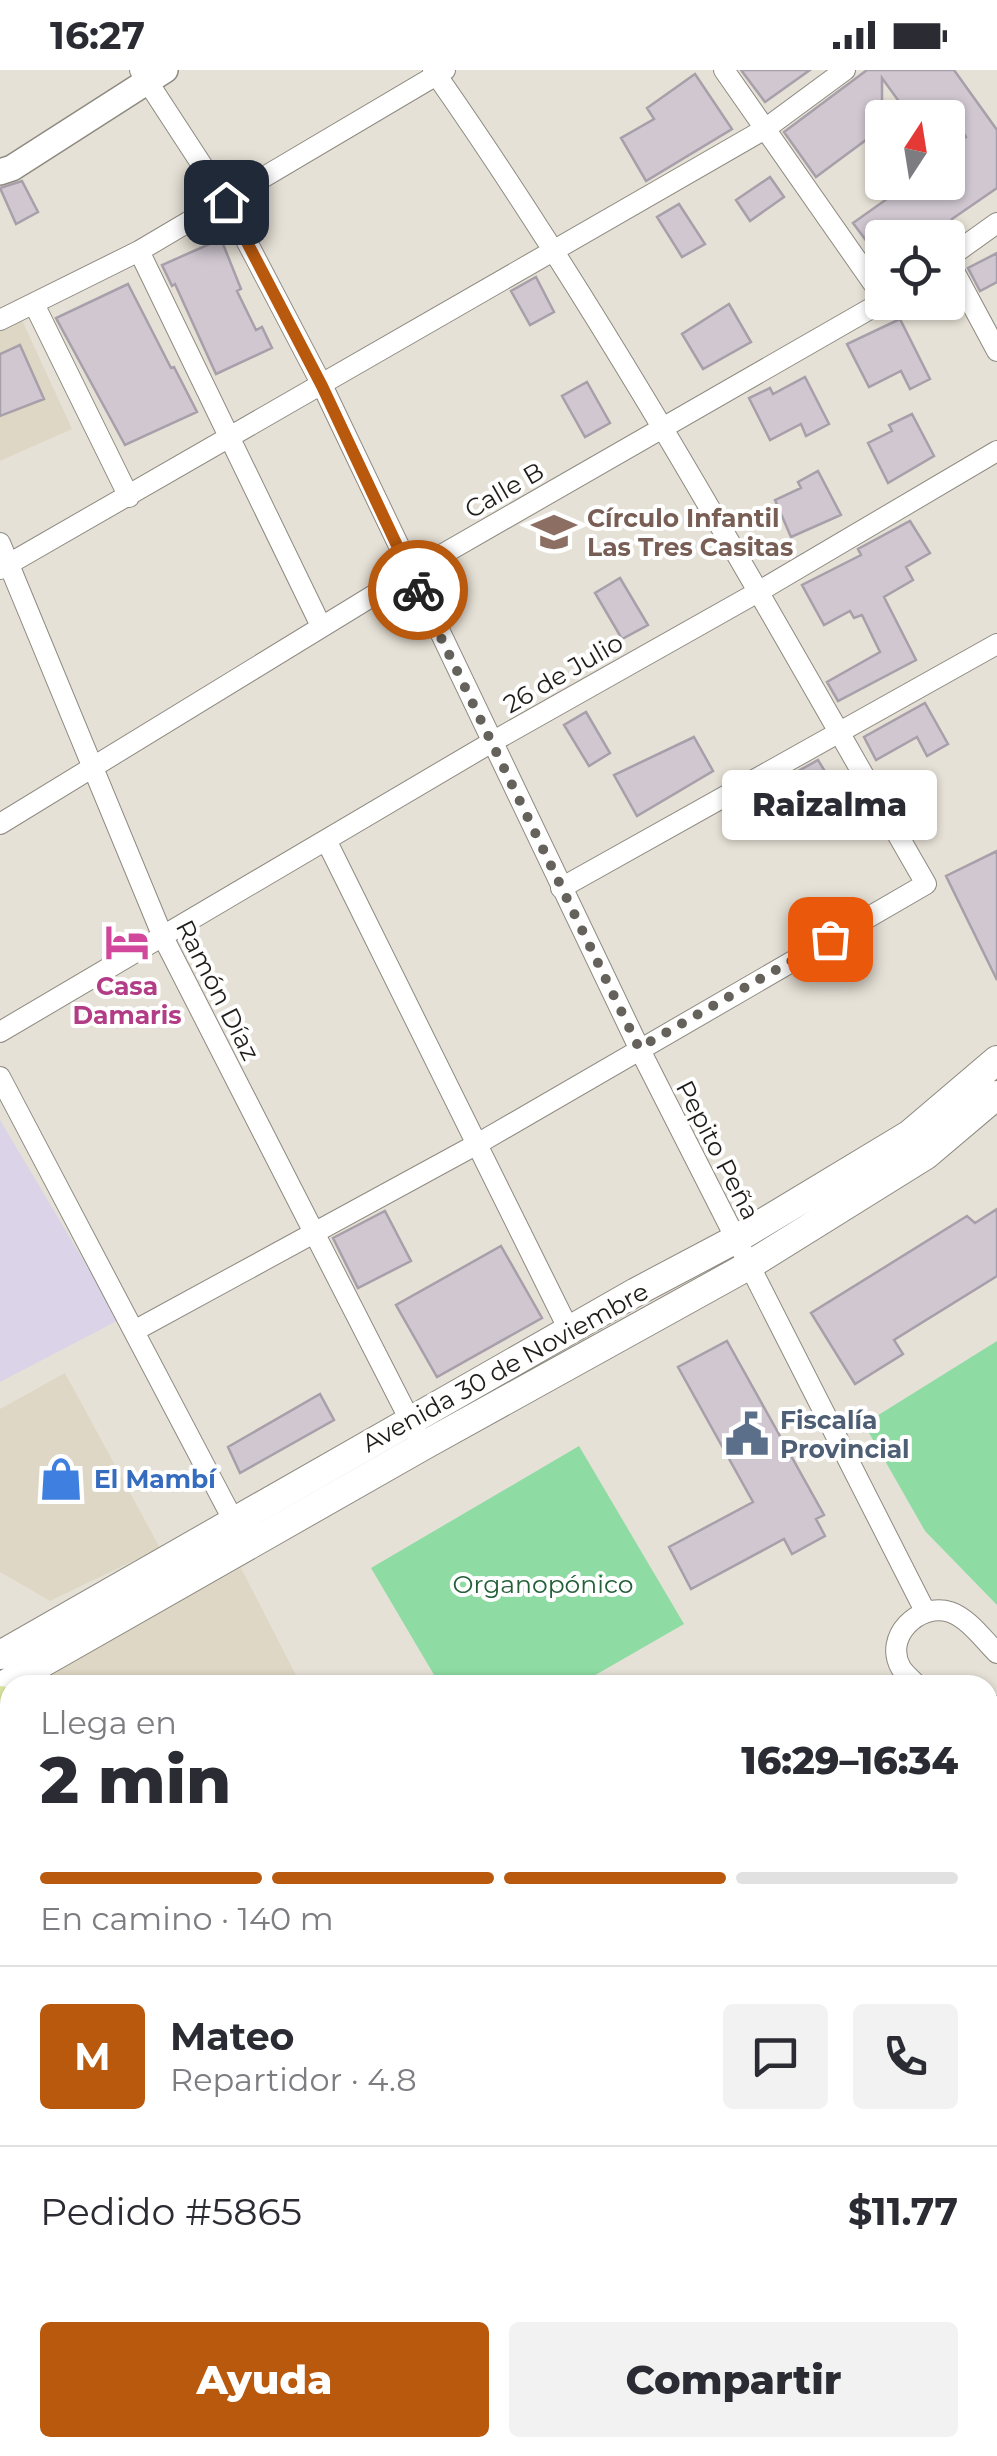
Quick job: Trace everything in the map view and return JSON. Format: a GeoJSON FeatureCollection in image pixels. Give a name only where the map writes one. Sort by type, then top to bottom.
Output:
{"type":"FeatureCollection","features":[{"type":"Feature","properties":{"kind":"main road","name":"Avenida 30 de Noviembre"},"geometry":{"type":"LineString","coordinates":[[21,1675],[246,1546],[570,1330],[736,1239],[910,1134],[997,1060]]}},
{"type":"Feature","properties":{"kind":"main road","name":"Avenida 30 de Noviembre"},"geometry":{"type":"LineString","coordinates":[[0,1654],[234,1520],[748,1266],[926,1156],[997,1095]]}},
{"type":"Feature","properties":{"kind":"street"},"geometry":{"type":"LineString","coordinates":[[724,70],[865,274]]}},
{"type":"Feature","properties":{"kind":"street"},"geometry":{"type":"LineString","coordinates":[[4,566],[765,129],[845,70]]}},
{"type":"Feature","properties":{"kind":"street"},"geometry":{"type":"LineString","coordinates":[[0,320],[226,202],[438,72],[662,429],[926,884],[479,1143],[134,1330]]}},
{"type":"Feature","properties":{"kind":"street"},"geometry":{"type":"LineString","coordinates":[[0,172],[12,168],[151,74]]}},
{"type":"Feature","properties":{"kind":"street","name":"Pepito Peña"},"geometry":{"type":"LineString","coordinates":[[151,74],[226,202],[322,386],[639,1048],[925,1612]]}},
{"type":"Feature","properties":{"kind":"street"},"geometry":{"type":"LineString","coordinates":[[965,247],[997,223]]}},
{"type":"Feature","properties":{"kind":"street"},"geometry":{"type":"LineString","coordinates":[[139,250],[320,626]]}},
{"type":"Feature","properties":{"kind":"street"},"geometry":{"type":"LineString","coordinates":[[965,291],[997,351]]}},
{"type":"Feature","properties":{"kind":"street"},"geometry":{"type":"LineString","coordinates":[[34,304],[128,498]]}},
{"type":"Feature","properties":{"kind":"street","name":"Calle B"},"geometry":{"type":"LineString","coordinates":[[0,824],[410,572],[865,309]]}},
{"type":"Feature","properties":{"kind":"street","name":"26 de Julio"},"geometry":{"type":"LineString","coordinates":[[0,1032],[997,451]]}},
{"type":"Feature","properties":{"kind":"street","name":"Ramón Díaz"},"geometry":{"type":"LineString","coordinates":[[0,542],[4,566],[162,937],[416,1433]]}},
{"type":"Feature","properties":{"kind":"street"},"geometry":{"type":"LineString","coordinates":[[561,888],[997,644]]}},
{"type":"Feature","properties":{"kind":"street"},"geometry":{"type":"LineString","coordinates":[[327,842],[570,1330]]}},
{"type":"Feature","properties":{"kind":"street"},"geometry":{"type":"LineString","coordinates":[[0,1077],[246,1546]]}},
{"type":"Feature","properties":{"kind":"street"},"geometry":{"type":"LineString","coordinates":[[908,1675],[900,1666],[898,1639],[904,1627],[925,1612],[938,1610],[962,1618],[997,1652]]}},
{"type":"Feature","properties":{"kind":"shaded area"},"geometry":{"type":"Polygon","coordinates":[[[22,320],[72,429],[0,461],[0,331],[22,320]]]}},
{"type":"Feature","properties":{"kind":"shaded area"},"geometry":{"type":"Polygon","coordinates":[[[0,1120],[119,1320],[0,1382],[0,1120]]]}},
{"type":"Feature","properties":{"kind":"shaded area","name":"El Mambí"},"geometry":{"type":"Polygon","coordinates":[[[65,1373],[160,1548],[50,1601],[0,1572],[0,1409],[65,1373]]]}},
{"type":"Feature","properties":{"kind":"shaded area"},"geometry":{"type":"Polygon","coordinates":[[[241,1568],[296,1675],[46,1675],[241,1568]]]}},
{"type":"Feature","properties":{"kind":"green space"},"geometry":{"type":"Polygon","coordinates":[[[997,1341],[997,1605],[925,1531],[864,1424],[997,1341]]]}},
{"type":"Feature","properties":{"kind":"green space","name":"Organopónico"},"geometry":{"type":"Polygon","coordinates":[[[579,1446],[684,1624],[595,1675],[434,1675],[371,1568],[579,1446]]]}},
{"type":"Feature","properties":{"kind":"building"},"geometry":{"type":"Polygon","coordinates":[[[741,70],[810,70],[765,102],[741,70]]]}},
{"type":"Feature","properties":{"kind":"building"},"geometry":{"type":"Polygon","coordinates":[[[867,70],[954,70],[997,130],[997,188],[953,220],[865,220],[865,239],[853,223],[885,200],[965,200],[965,100],[898,100],[882,78],[882,100],[865,100],[865,141],[816,177],[784,132],[867,70]]]}},
{"type":"Feature","properties":{"kind":"building"},"geometry":{"type":"Polygon","coordinates":[[[695,74],[732,129],[646,181],[621,138],[654,119],[647,108],[695,74]]]}},
{"type":"Feature","properties":{"kind":"building"},"geometry":{"type":"Polygon","coordinates":[[[770,177],[784,197],[750,221],[736,200],[770,177]]]}},
{"type":"Feature","properties":{"kind":"building"},"geometry":{"type":"Polygon","coordinates":[[[22,181],[38,212],[16,224],[0,188],[22,181]]]}},
{"type":"Feature","properties":{"kind":"building"},"geometry":{"type":"Polygon","coordinates":[[[679,204],[705,244],[682,257],[657,217],[679,204]]]}},
{"type":"Feature","properties":{"kind":"building"},"geometry":{"type":"Polygon","coordinates":[[[221,239],[241,289],[237,291],[256,330],[262,327],[272,348],[216,374],[175,284],[172,286],[162,265],[221,239]]]}},
{"type":"Feature","properties":{"kind":"building"},"geometry":{"type":"Polygon","coordinates":[[[997,253],[997,282],[980,291],[968,268],[997,253]]]}},
{"type":"Feature","properties":{"kind":"building"},"geometry":{"type":"Polygon","coordinates":[[[536,277],[554,312],[530,325],[511,291],[536,277]]]}},
{"type":"Feature","properties":{"kind":"building"},"geometry":{"type":"Polygon","coordinates":[[[128,284],[197,412],[125,445],[56,318],[128,284]]]}},
{"type":"Feature","properties":{"kind":"building"},"geometry":{"type":"Polygon","coordinates":[[[729,304],[751,342],[703,369],[682,334],[729,304]]]}},
{"type":"Feature","properties":{"kind":"building"},"geometry":{"type":"Polygon","coordinates":[[[900,320],[930,379],[910,389],[901,371],[869,387],[847,344],[900,320]]]}},
{"type":"Feature","properties":{"kind":"building"},"geometry":{"type":"Polygon","coordinates":[[[20,345],[44,399],[0,416],[0,354],[20,345]]]}},
{"type":"Feature","properties":{"kind":"building"},"geometry":{"type":"Polygon","coordinates":[[[805,377],[829,424],[806,436],[801,424],[770,440],[749,398],[770,388],[773,394],[805,377]]]}},
{"type":"Feature","properties":{"kind":"building"},"geometry":{"type":"Polygon","coordinates":[[[587,382],[610,423],[585,437],[562,396],[587,382]]]}},
{"type":"Feature","properties":{"kind":"building"},"geometry":{"type":"Polygon","coordinates":[[[912,414],[934,456],[888,483],[868,443],[892,431],[889,425],[912,414]]]}},
{"type":"Feature","properties":{"kind":"building"},"geometry":{"type":"Polygon","coordinates":[[[818,471],[841,515],[791,537],[775,500],[801,488],[798,482],[818,471]]]}},
{"type":"Feature","properties":{"kind":"building"},"geometry":{"type":"Polygon","coordinates":[[[910,521],[930,553],[906,567],[913,580],[884,597],[916,660],[838,701],[827,682],[880,652],[862,615],[854,618],[850,611],[824,625],[802,585],[861,555],[858,549],[910,521]]]}},
{"type":"Feature","properties":{"kind":"building"},"geometry":{"type":"Polygon","coordinates":[[[620,578],[648,625],[622,639],[595,593],[620,578]]]}},
{"type":"Feature","properties":{"kind":"building"},"geometry":{"type":"Polygon","coordinates":[[[925,703],[948,744],[927,756],[917,737],[876,760],[864,737],[925,703]]]}},
{"type":"Feature","properties":{"kind":"building"},"geometry":{"type":"Polygon","coordinates":[[[586,712],[610,753],[589,766],[564,725],[586,712]]]}},
{"type":"Feature","properties":{"kind":"building"},"geometry":{"type":"Polygon","coordinates":[[[694,737],[713,771],[637,816],[614,775],[694,737]]]}},
{"type":"Feature","properties":{"kind":"building"},"geometry":{"type":"Polygon","coordinates":[[[818,760],[829,778],[779,807],[768,788],[818,760]]]}},
{"type":"Feature","properties":{"kind":"building"},"geometry":{"type":"Polygon","coordinates":[[[997,851],[997,980],[946,876],[997,851]]]}},
{"type":"Feature","properties":{"kind":"building"},"geometry":{"type":"Polygon","coordinates":[[[997,1209],[997,1276],[894,1340],[903,1354],[855,1384],[811,1313],[967,1216],[975,1223],[997,1209]]]}},
{"type":"Feature","properties":{"kind":"building"},"geometry":{"type":"Polygon","coordinates":[[[385,1211],[411,1261],[358,1288],[333,1238],[385,1211]]]}},
{"type":"Feature","properties":{"kind":"building"},"geometry":{"type":"Polygon","coordinates":[[[501,1246],[542,1318],[437,1377],[396,1305],[501,1246]]]}},
{"type":"Feature","properties":{"kind":"building","name":"Fiscalía Provincial"},"geometry":{"type":"Polygon","coordinates":[[[727,1341],[824,1515],[816,1519],[825,1536],[792,1554],[784,1539],[691,1589],[669,1547],[753,1502],[678,1367],[727,1341]]]}},
{"type":"Feature","properties":{"kind":"building"},"geometry":{"type":"Polygon","coordinates":[[[320,1394],[334,1420],[240,1473],[228,1447],[320,1394]]]}},
{"type":"Feature","properties":{"kind":"way so far"},"geometry":{"type":"LineString","coordinates":[[418,590],[639,1048],[830,939]]}},
{"type":"Feature","properties":{"kind":"place","name":"Círculo Infantil Las Tres Casitas"},"geometry":{"type":"Point","coordinates":[554,532]}},
{"type":"Feature","properties":{"kind":"place","name":"Raizalma"},"geometry":{"type":"Point","coordinates":[830,939]}},
{"type":"Feature","properties":{"kind":"place","name":"Casa Damaris"},"geometry":{"type":"Point","coordinates":[127,942]}},
{"type":"Feature","properties":{"kind":"place","name":"Fiscalía Provincial"},"geometry":{"type":"Point","coordinates":[747,1434]}},
{"type":"Feature","properties":{"kind":"place","name":"El Mambí"},"geometry":{"type":"Point","coordinates":[61,1479]}},
{"type":"Feature","properties":{"kind":"route"},"geometry":{"type":"LineString","coordinates":[[226,202],[322,386],[418,590]]}}]}
